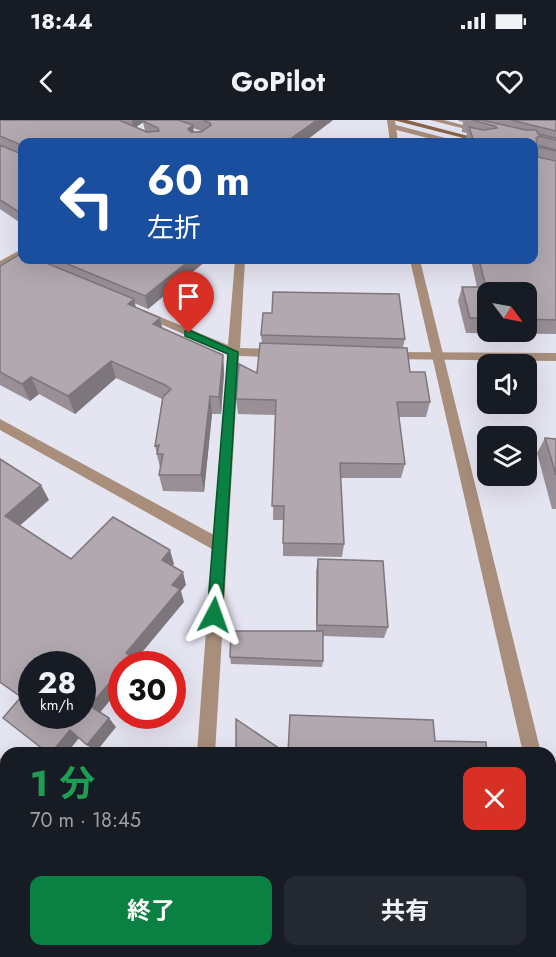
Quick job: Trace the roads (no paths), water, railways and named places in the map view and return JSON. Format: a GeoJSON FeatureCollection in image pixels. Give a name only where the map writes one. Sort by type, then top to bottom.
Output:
{"type":"FeatureCollection","features":[{"type":"Feature","properties":{"kind":"main road"},"geometry":{"type":"LineString","coordinates":[[393,122],[469,138]]}},
{"type":"Feature","properties":{"kind":"street"},"geometry":{"type":"LineString","coordinates":[[434,120],[487,132]]}},
{"type":"Feature","properties":{"kind":"street"},"geometry":{"type":"LineString","coordinates":[[394,138],[393,122],[439,138]]}},
{"type":"Feature","properties":{"kind":"street"},"geometry":{"type":"LineString","coordinates":[[0,265],[18,258]]}},
{"type":"Feature","properties":{"kind":"street"},"geometry":{"type":"LineString","coordinates":[[206,747],[240,264]]}},
{"type":"Feature","properties":{"kind":"street"},"geometry":{"type":"LineString","coordinates":[[416,264],[433,344],[439,358],[531,747]]}},
{"type":"Feature","properties":{"kind":"street"},"geometry":{"type":"LineString","coordinates":[[134,309],[233,352],[290,354]]}},
{"type":"Feature","properties":{"kind":"street"},"geometry":{"type":"LineString","coordinates":[[382,356],[556,357]]}},
{"type":"Feature","properties":{"kind":"street"},"geometry":{"type":"LineString","coordinates":[[0,424],[219,545]]}}]}
